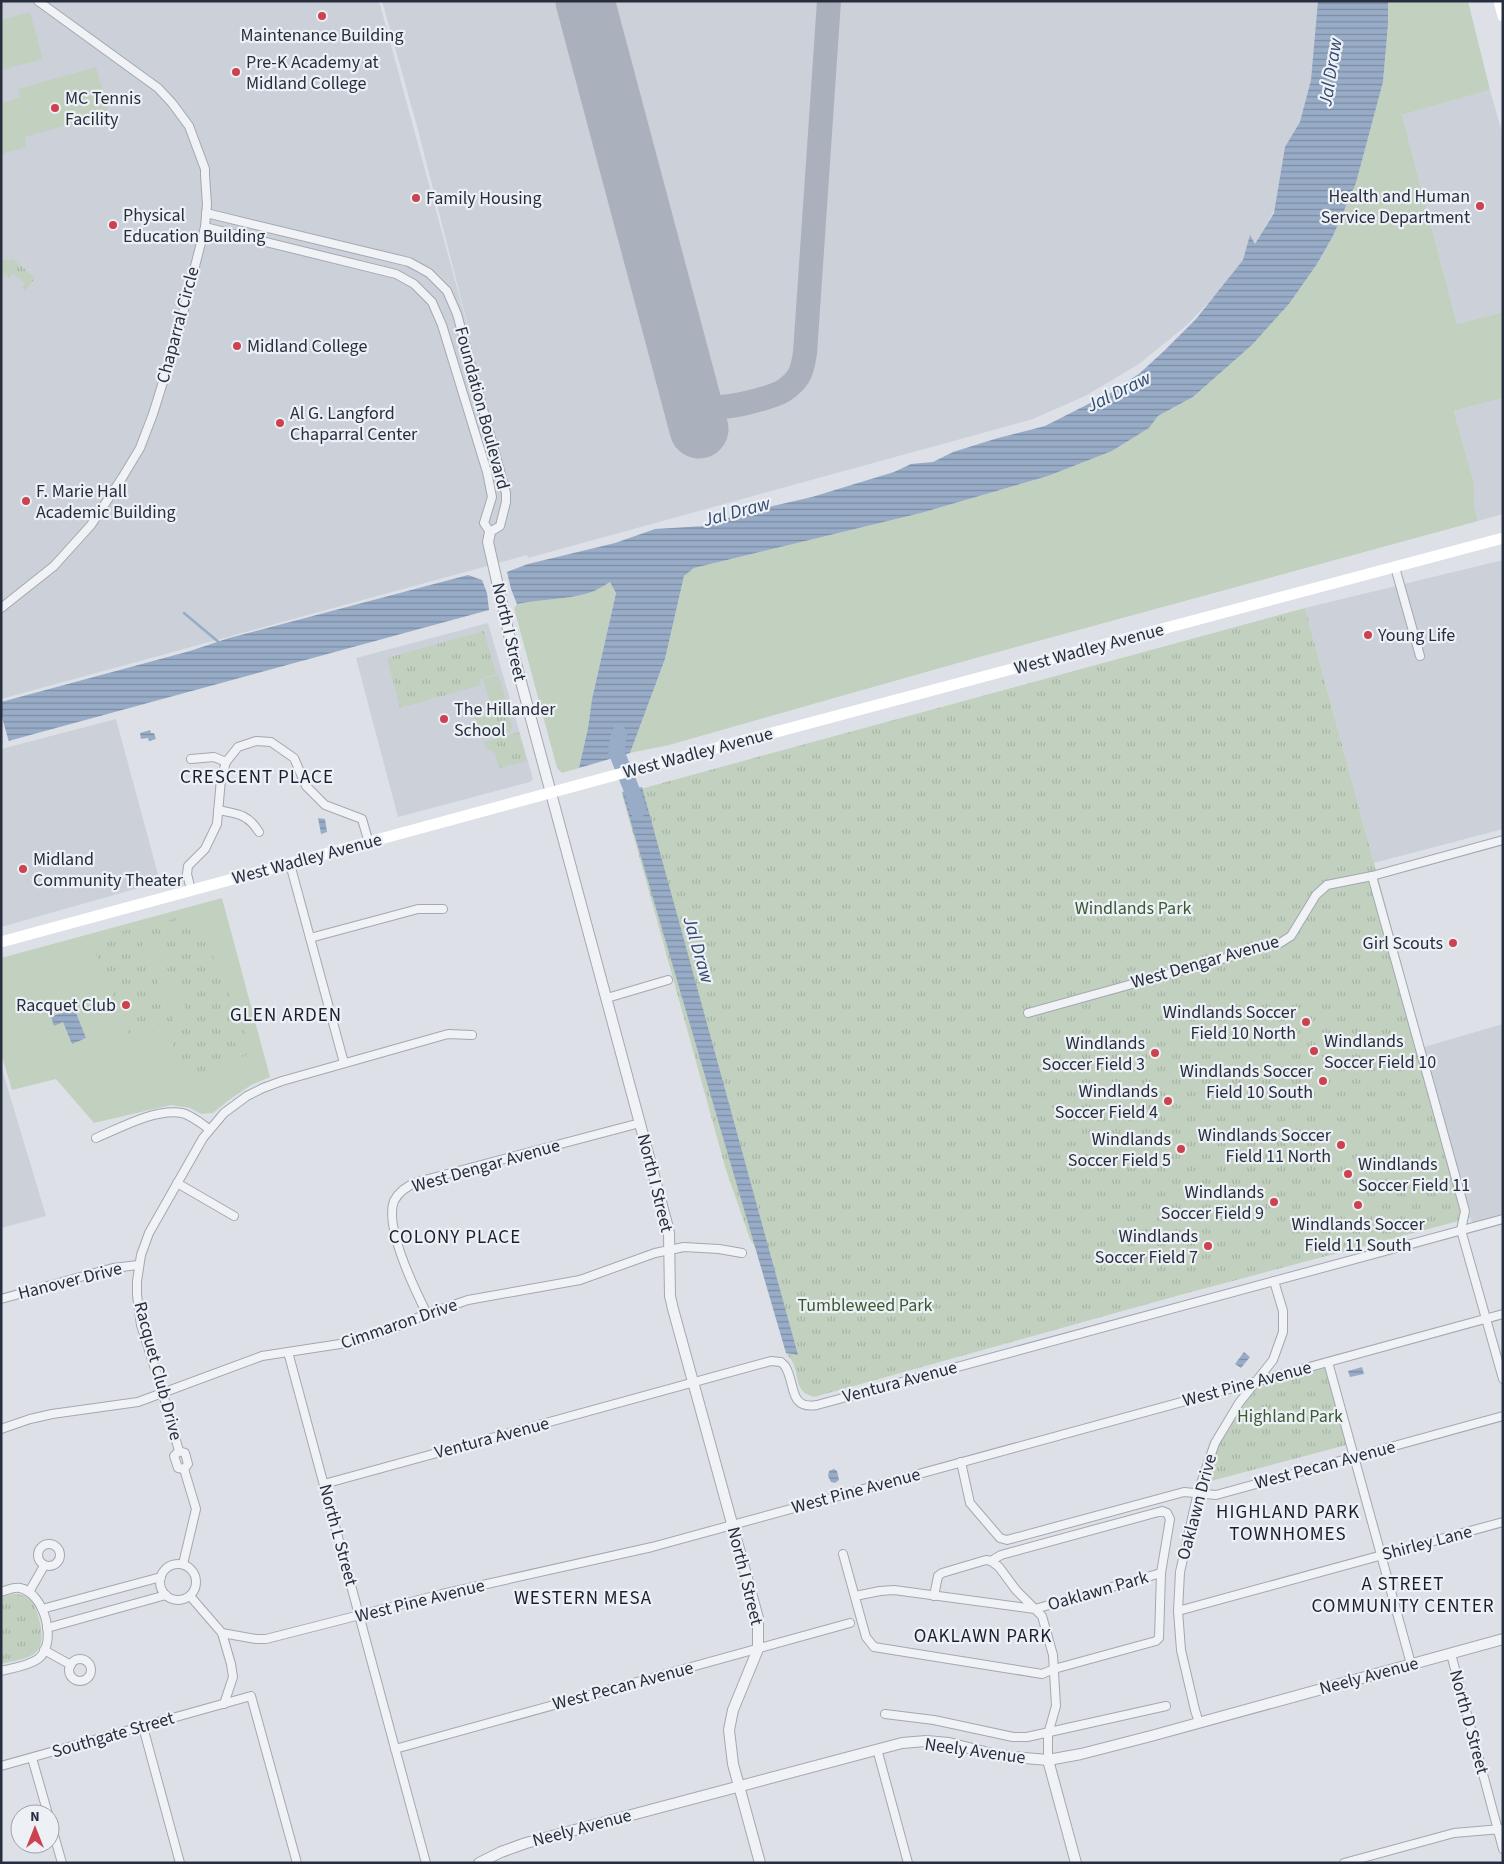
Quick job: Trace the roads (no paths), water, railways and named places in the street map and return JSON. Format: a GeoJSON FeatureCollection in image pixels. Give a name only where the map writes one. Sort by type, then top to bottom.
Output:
{"type":"FeatureCollection","features":[{"type":"Feature","properties":{"kind":"main road"},"geometry":{"type":"LineString","coordinates":[[1499,1],[1503,16]]}},
{"type":"Feature","properties":{"kind":"main road","name":"West Wadley Avenue"},"geometry":{"type":"LineString","coordinates":[[1,942],[656,764],[1503,538]]}},
{"type":"Feature","properties":{"kind":"street","name":"Chaparral Circle"},"geometry":{"type":"LineString","coordinates":[[1,608],[54,566],[91,525],[140,448],[153,414],[177,337],[205,227],[207,205],[205,169],[189,126],[172,103],[158,88],[38,1]]}},
{"type":"Feature","properties":{"kind":"street","name":"Foundation Boulevard"},"geometry":{"type":"LineString","coordinates":[[205,227],[396,274],[414,284],[432,302],[442,324],[487,472],[492,497],[484,523],[490,532],[500,526],[506,502],[506,493],[457,314],[447,291],[429,273],[409,262],[206,213]]}},
{"type":"Feature","properties":{"kind":"street"},"geometry":{"type":"LineString","coordinates":[[461,386],[475,382]]}},
{"type":"Feature","properties":{"kind":"street","name":"North I Street"},"geometry":{"type":"LineString","coordinates":[[490,532],[488,542],[513,652],[667,1224],[670,1296],[758,1618],[758,1649],[730,1720],[730,1748],[760,1863]]}},
{"type":"Feature","properties":{"kind":"street"},"geometry":{"type":"LineString","coordinates":[[1394,567],[1420,656]]}},
{"type":"Feature","properties":{"kind":"street"},"geometry":{"type":"LineString","coordinates":[[191,890],[187,874],[188,866],[205,848],[217,824],[221,779],[226,762],[238,748],[256,741],[271,742],[294,758],[306,786],[325,805],[362,819],[369,843]]}},
{"type":"Feature","properties":{"kind":"street"},"geometry":{"type":"LineString","coordinates":[[191,759],[214,757],[226,762]]}},
{"type":"Feature","properties":{"kind":"street"},"geometry":{"type":"LineString","coordinates":[[218,810],[238,814],[252,821],[259,832]]}},
{"type":"Feature","properties":{"kind":"street","name":"West Dengar Avenue"},"geometry":{"type":"LineString","coordinates":[[1028,1013],[1280,942],[1291,936],[1316,895],[1327,885],[1372,876],[1503,840]]}},
{"type":"Feature","properties":{"kind":"street"},"geometry":{"type":"LineString","coordinates":[[290,864],[344,1063]]}},
{"type":"Feature","properties":{"kind":"street"},"geometry":{"type":"LineString","coordinates":[[1372,876],[1465,1211],[1462,1230],[1503,1379]]}},
{"type":"Feature","properties":{"kind":"street"},"geometry":{"type":"LineString","coordinates":[[310,938],[418,910],[443,909]]}},
{"type":"Feature","properties":{"kind":"street"},"geometry":{"type":"LineString","coordinates":[[606,998],[668,980]]}},
{"type":"Feature","properties":{"kind":"street","name":"Racquet Club Drive"},"geometry":{"type":"LineString","coordinates":[[183,1564],[196,1508],[184,1469],[188,1464],[185,1453],[179,1451],[140,1317],[137,1295],[138,1265],[149,1233],[209,1129],[234,1104],[263,1088],[344,1063],[448,1034],[472,1035]]}},
{"type":"Feature","properties":{"kind":"street"},"geometry":{"type":"LineString","coordinates":[[96,1138],[136,1121],[162,1113],[183,1113],[209,1129]]}},
{"type":"Feature","properties":{"kind":"street","name":"West Dengar Avenue"},"geometry":{"type":"LineString","coordinates":[[427,1314],[407,1275],[394,1228],[392,1211],[394,1203],[402,1190],[417,1182],[640,1123]]}},
{"type":"Feature","properties":{"kind":"street"},"geometry":{"type":"LineString","coordinates":[[177,1183],[234,1216]]}},
{"type":"Feature","properties":{"kind":"street","name":"Ventura Avenue"},"geometry":{"type":"LineString","coordinates":[[324,1484],[771,1361],[781,1362],[788,1370],[797,1401],[805,1406],[817,1405],[1503,1219]]}},
{"type":"Feature","properties":{"kind":"street","name":"Cimmaron Drive"},"geometry":{"type":"LineString","coordinates":[[1,1430],[30,1419],[73,1410],[138,1402],[262,1356],[353,1342],[427,1314],[484,1297],[561,1285],[669,1250],[684,1247],[703,1247],[742,1253]]}},
{"type":"Feature","properties":{"kind":"street","name":"Hanover Drive"},"geometry":{"type":"LineString","coordinates":[[1,1299],[113,1268],[138,1265]]}},
{"type":"Feature","properties":{"kind":"street","name":"Oaklawn Drive"},"geometry":{"type":"LineString","coordinates":[[1200,1723],[1180,1650],[1178,1611],[1180,1572],[1198,1492],[1215,1443],[1239,1403],[1273,1360],[1283,1332],[1283,1311],[1274,1281]]}},
{"type":"Feature","properties":{"kind":"street","name":"West Pine Avenue"},"geometry":{"type":"LineString","coordinates":[[222,1633],[266,1639],[442,1594],[652,1547],[1503,1314]]}},
{"type":"Feature","properties":{"kind":"street","name":"North L Street"},"geometry":{"type":"LineString","coordinates":[[288,1352],[426,1863]]}},
{"type":"Feature","properties":{"kind":"street"},"geometry":{"type":"LineString","coordinates":[[1328,1362],[1411,1664]]}},
{"type":"Feature","properties":{"kind":"street","name":"West Pecan Avenue"},"geometry":{"type":"LineString","coordinates":[[961,1462],[970,1503],[1002,1539],[1007,1540],[1184,1492],[1216,1495],[1503,1416]]}},
{"type":"Feature","properties":{"kind":"street"},"geometry":{"type":"LineString","coordinates":[[843,1554],[866,1637],[874,1647],[1042,1674],[1156,1641],[1159,1638],[1160,1573],[1170,1519],[1167,1513],[1162,1511],[1001,1555],[991,1561],[986,1560],[942,1573],[938,1576],[934,1596]]}},
{"type":"Feature","properties":{"kind":"street","name":"Shirley Lane"},"geometry":{"type":"LineString","coordinates":[[1178,1611],[1503,1522]]}},
{"type":"Feature","properties":{"kind":"street","name":"Oaklawn Park"},"geometry":{"type":"LineString","coordinates":[[991,1561],[1042,1616],[1053,1655],[1056,1706],[1048,1734],[1048,1760]]}},
{"type":"Feature","properties":{"kind":"street"},"geometry":{"type":"LineString","coordinates":[[177,1563],[183,1564],[192,1570],[197,1580],[195,1589],[185,1599],[175,1600],[161,1588],[161,1576],[167,1567],[177,1563]]}},
{"type":"Feature","properties":{"kind":"street"},"geometry":{"type":"LineString","coordinates":[[29,1592],[44,1566]]}},
{"type":"Feature","properties":{"kind":"street","name":"Oaklawn Park"},"geometry":{"type":"LineString","coordinates":[[855,1596],[894,1590],[1034,1609],[1160,1573]]}},
{"type":"Feature","properties":{"kind":"street"},"geometry":{"type":"LineString","coordinates":[[42,1610],[161,1576]]}},
{"type":"Feature","properties":{"kind":"street"},"geometry":{"type":"LineString","coordinates":[[1,1592],[19,1588],[29,1592],[38,1600],[48,1637],[41,1657],[31,1663],[1,1671]]}},
{"type":"Feature","properties":{"kind":"street"},"geometry":{"type":"LineString","coordinates":[[47,1628],[166,1594]]}},
{"type":"Feature","properties":{"kind":"street"},"geometry":{"type":"LineString","coordinates":[[190,1596],[222,1633],[233,1677],[224,1704]]}},
{"type":"Feature","properties":{"kind":"street","name":"West Pecan Avenue"},"geometry":{"type":"LineString","coordinates":[[395,1749],[850,1623]]}},
{"type":"Feature","properties":{"kind":"street","name":"Neely Avenue"},"geometry":{"type":"LineString","coordinates":[[479,1863],[501,1852],[526,1843],[877,1748],[902,1743],[926,1742],[948,1744],[1000,1756],[1048,1760],[1102,1749],[1200,1723],[1503,1639]]}},
{"type":"Feature","properties":{"kind":"street"},"geometry":{"type":"LineString","coordinates":[[44,1650],[70,1665]]}},
{"type":"Feature","properties":{"kind":"street","name":"North D Street"},"geometry":{"type":"LineString","coordinates":[[1451,1654],[1500,1829],[1503,1849]]}},
{"type":"Feature","properties":{"kind":"street"},"geometry":{"type":"LineString","coordinates":[[224,1704],[251,1696],[297,1863]]}},
{"type":"Feature","properties":{"kind":"street","name":"Southgate Street"},"geometry":{"type":"LineString","coordinates":[[1,1766],[224,1704]]}},
{"type":"Feature","properties":{"kind":"street"},"geometry":{"type":"LineString","coordinates":[[886,1714],[934,1720],[1013,1737],[1027,1737],[1048,1734],[1166,1706]]}},
{"type":"Feature","properties":{"kind":"street"},"geometry":{"type":"LineString","coordinates":[[143,1727],[180,1863]]}},
{"type":"Feature","properties":{"kind":"street"},"geometry":{"type":"LineString","coordinates":[[877,1748],[908,1863]]}},
{"type":"Feature","properties":{"kind":"street"},"geometry":{"type":"LineString","coordinates":[[32,1758],[45,1804]]}},
{"type":"Feature","properties":{"kind":"street"},"geometry":{"type":"LineString","coordinates":[[1048,1760],[1076,1863]]}},
{"type":"Feature","properties":{"kind":"street"},"geometry":{"type":"LineString","coordinates":[[1344,1863],[1365,1860],[1454,1833],[1500,1829]]}},
{"type":"Feature","properties":{"kind":"water"},"geometry":{"type":"Polygon","coordinates":[[[1318,1],[1388,1],[1383,82],[1356,183],[1333,236],[1317,264],[1289,304],[1252,345],[1193,397],[1158,416],[1149,428],[1112,451],[1048,476],[921,513],[694,568],[684,576],[665,659],[630,753],[579,768],[592,699],[616,593],[610,582],[589,593],[517,604],[507,572],[528,564],[615,543],[655,529],[705,526],[743,513],[812,497],[894,472],[911,464],[933,462],[953,452],[1045,426],[1112,392],[1140,373],[1196,319],[1243,260],[1250,235],[1255,244],[1274,213],[1285,147],[1300,122],[1311,80],[1318,1]]]}},
{"type":"Feature","properties":{"kind":"water"},"geometry":{"type":"Polygon","coordinates":[[[468,575],[482,580],[487,593],[489,610],[1,743],[1,702],[190,651],[229,638],[468,575]]]}},
{"type":"Feature","properties":{"kind":"water"},"geometry":{"type":"Polygon","coordinates":[[[150,730],[151,733],[154,733],[156,739],[149,741],[148,738],[141,739],[140,733],[150,730]]]}},
{"type":"Feature","properties":{"kind":"water"},"geometry":{"type":"Polygon","coordinates":[[[642,787],[798,1355],[786,1353],[622,792],[642,787]]]}},
{"type":"Feature","properties":{"kind":"water"},"geometry":{"type":"Polygon","coordinates":[[[318,818],[325,819],[327,832],[321,834],[318,818]]]}},
{"type":"Feature","properties":{"kind":"water"},"geometry":{"type":"Polygon","coordinates":[[[74,1008],[86,1038],[72,1044],[63,1022],[54,1026],[51,1017],[74,1008]]]}},
{"type":"Feature","properties":{"kind":"water"},"geometry":{"type":"Polygon","coordinates":[[[1244,1352],[1250,1357],[1241,1368],[1235,1364],[1244,1352]]]}},
{"type":"Feature","properties":{"kind":"water"},"geometry":{"type":"Polygon","coordinates":[[[1362,1367],[1364,1374],[1350,1377],[1348,1371],[1362,1367]]]}},
{"type":"Feature","properties":{"kind":"water"},"geometry":{"type":"Polygon","coordinates":[[[834,1469],[837,1471],[839,1480],[835,1483],[831,1482],[828,1476],[829,1471],[834,1469]]]}},
{"type":"Feature","properties":{"kind":"waterway"},"geometry":{"type":"LineString","coordinates":[[184,613],[221,644]]}},
{"type":"Feature","properties":{"kind":"waterway","name":"Jal Draw"},"geometry":{"type":"LineString","coordinates":[[619,734],[616,751],[638,810]]}},
{"type":"Feature","properties":{"kind":"place","name":"Maintenance Building"},"geometry":{"type":"Point","coordinates":[322,16]}},
{"type":"Feature","properties":{"kind":"place","name":"Pre-K Academy at Midland College"},"geometry":{"type":"Point","coordinates":[236,72]}},
{"type":"Feature","properties":{"kind":"place","name":"MC Tennis Facility"},"geometry":{"type":"Point","coordinates":[55,108]}},
{"type":"Feature","properties":{"kind":"place","name":"Family Housing"},"geometry":{"type":"Point","coordinates":[416,198]}},
{"type":"Feature","properties":{"kind":"place","name":"Health and Human Service Department"},"geometry":{"type":"Point","coordinates":[1480,206]}},
{"type":"Feature","properties":{"kind":"place","name":"Physical Education Building"},"geometry":{"type":"Point","coordinates":[113,225]}},
{"type":"Feature","properties":{"kind":"place","name":"Midland College"},"geometry":{"type":"Point","coordinates":[237,346]}},
{"type":"Feature","properties":{"kind":"place","name":"Al G. Langford Chaparral Center"},"geometry":{"type":"Point","coordinates":[280,423]}},
{"type":"Feature","properties":{"kind":"place","name":"F. Marie Hall Academic Building"},"geometry":{"type":"Point","coordinates":[26,501]}},
{"type":"Feature","properties":{"kind":"place","name":"Young Life"},"geometry":{"type":"Point","coordinates":[1368,635]}},
{"type":"Feature","properties":{"kind":"place","name":"The Hillander School"},"geometry":{"type":"Point","coordinates":[444,719]}},
{"type":"Feature","properties":{"kind":"place","name":"Midland Community Theater"},"geometry":{"type":"Point","coordinates":[23,869]}},
{"type":"Feature","properties":{"kind":"place","name":"Girl Scouts"},"geometry":{"type":"Point","coordinates":[1453,943]}},
{"type":"Feature","properties":{"kind":"place","name":"Racquet Club"},"geometry":{"type":"Point","coordinates":[126,1005]}},
{"type":"Feature","properties":{"kind":"place","name":"Windlands Soccer Field 10 North"},"geometry":{"type":"Point","coordinates":[1306,1022]}},
{"type":"Feature","properties":{"kind":"place","name":"Windlands Soccer Field 10"},"geometry":{"type":"Point","coordinates":[1314,1051]}},
{"type":"Feature","properties":{"kind":"place","name":"Windlands Soccer Field 3"},"geometry":{"type":"Point","coordinates":[1155,1053]}},
{"type":"Feature","properties":{"kind":"place","name":"Windlands Soccer Field 10 South"},"geometry":{"type":"Point","coordinates":[1323,1081]}},
{"type":"Feature","properties":{"kind":"place","name":"Windlands Soccer Field 4"},"geometry":{"type":"Point","coordinates":[1168,1101]}},
{"type":"Feature","properties":{"kind":"place","name":"Windlands Soccer Field 11 North"},"geometry":{"type":"Point","coordinates":[1341,1145]}},
{"type":"Feature","properties":{"kind":"place","name":"Windlands Soccer Field 5"},"geometry":{"type":"Point","coordinates":[1181,1149]}},
{"type":"Feature","properties":{"kind":"place","name":"Windlands Soccer Field 11"},"geometry":{"type":"Point","coordinates":[1348,1174]}},
{"type":"Feature","properties":{"kind":"place","name":"Windlands Soccer Field 9"},"geometry":{"type":"Point","coordinates":[1274,1202]}},
{"type":"Feature","properties":{"kind":"place","name":"Windlands Soccer Field 11 South"},"geometry":{"type":"Point","coordinates":[1358,1205]}},
{"type":"Feature","properties":{"kind":"place","name":"Windlands Soccer Field 7"},"geometry":{"type":"Point","coordinates":[1208,1246]}},
{"type":"Feature","properties":{"kind":"district","name":"CRESCENT PLACE"},"geometry":{"type":"Point","coordinates":[257,777]}},
{"type":"Feature","properties":{"kind":"district","name":"GLEN ARDEN"},"geometry":{"type":"Point","coordinates":[286,1015]}},
{"type":"Feature","properties":{"kind":"district","name":"COLONY PLACE"},"geometry":{"type":"Point","coordinates":[455,1237]}},
{"type":"Feature","properties":{"kind":"district","name":"HIGHLAND PARK TOWNHOMES"},"geometry":{"type":"Point","coordinates":[1288,1523]}},
{"type":"Feature","properties":{"kind":"district","name":"A STREET COMMUNITY CENTER"},"geometry":{"type":"Point","coordinates":[1403,1595]}},
{"type":"Feature","properties":{"kind":"district","name":"WESTERN MESA"},"geometry":{"type":"Point","coordinates":[583,1598]}},
{"type":"Feature","properties":{"kind":"district","name":"OAKLAWN PARK"},"geometry":{"type":"Point","coordinates":[983,1636]}},
{"type":"Feature","properties":{"kind":"park label","name":"Windlands Park"},"geometry":{"type":"Point","coordinates":[1133,908]}},
{"type":"Feature","properties":{"kind":"park label","name":"Tumbleweed Park"},"geometry":{"type":"Point","coordinates":[865,1305]}},
{"type":"Feature","properties":{"kind":"park label","name":"Highland Park"},"geometry":{"type":"Point","coordinates":[1290,1416]}}]}
